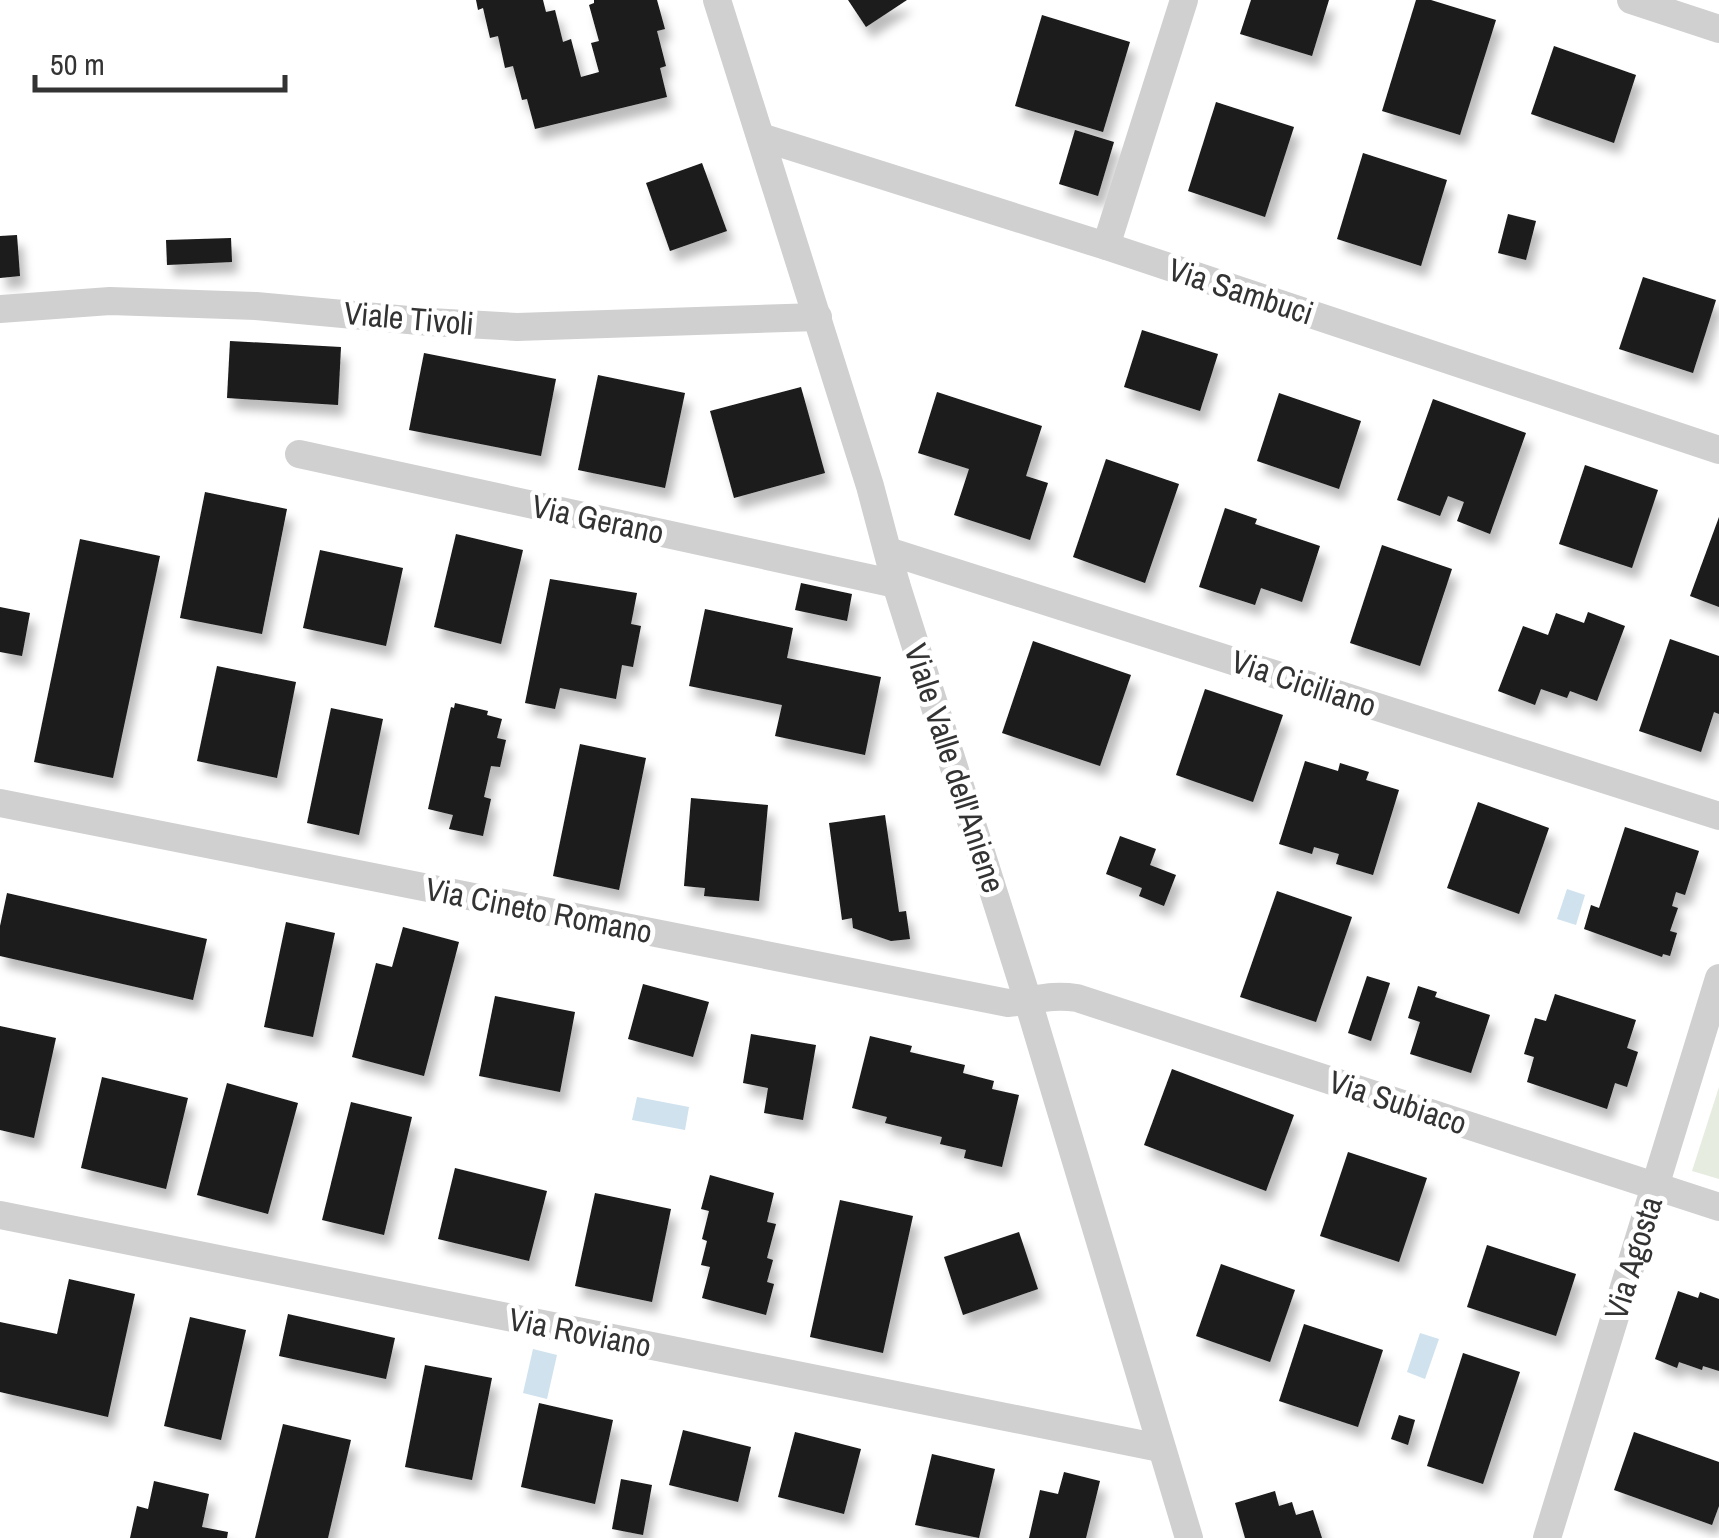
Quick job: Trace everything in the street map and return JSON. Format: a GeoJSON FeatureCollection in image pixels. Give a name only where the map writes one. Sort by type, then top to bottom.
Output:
{"type":"FeatureCollection","features":[{"type":"Feature","properties":{"kind":"street","name":"Viale Valle dell'Aniene"},"geometry":{"type":"LineString","coordinates":[[717,0],[1028,1001],[1189,1538]]}},
{"type":"Feature","properties":{"kind":"street"},"geometry":{"type":"LineString","coordinates":[[1106,246],[1184,0]]}},
{"type":"Feature","properties":{"kind":"street"},"geometry":{"type":"LineString","coordinates":[[1631,0],[1719,29]]}},
{"type":"Feature","properties":{"kind":"street","name":"Via Sambuci"},"geometry":{"type":"LineString","coordinates":[[761,137],[1106,246],[1719,450]]}},
{"type":"Feature","properties":{"kind":"street","name":"Viale Tivoli"},"geometry":{"type":"LineString","coordinates":[[0,309],[110,301],[256,306],[517,327],[818,317]]}},
{"type":"Feature","properties":{"kind":"street","name":"Via Gerano"},"geometry":{"type":"LineString","coordinates":[[299,454],[896,584]]}},
{"type":"Feature","properties":{"kind":"street","name":"Via Ciciliano"},"geometry":{"type":"LineString","coordinates":[[888,552],[1719,816]]}},
{"type":"Feature","properties":{"kind":"street","name":"Via Cineto Romano"},"geometry":{"type":"LineString","coordinates":[[0,803],[1008,1003],[1049,994],[1077,998]]}},
{"type":"Feature","properties":{"kind":"street","name":"Via Agosta"},"geometry":{"type":"LineString","coordinates":[[1547,1538],[1719,978]]}},
{"type":"Feature","properties":{"kind":"street","name":"Via Subiaco"},"geometry":{"type":"LineString","coordinates":[[1077,998],[1719,1207]]}},
{"type":"Feature","properties":{"kind":"street","name":"Via Roviano"},"geometry":{"type":"LineString","coordinates":[[0,1215],[1160,1448]]}},
{"type":"Feature","properties":{"kind":"shaded area"},"geometry":{"type":"Polygon","coordinates":[[[1719,1087],[1719,1179],[1692,1171],[1719,1087]]]}},
{"type":"Feature","properties":{"kind":"water"},"geometry":{"type":"Polygon","coordinates":[[[1567,889],[1585,895],[1576,925],[1557,919],[1567,889]]]}},
{"type":"Feature","properties":{"kind":"water"},"geometry":{"type":"Polygon","coordinates":[[[637,1097],[689,1107],[685,1130],[632,1120],[637,1097]]]}},
{"type":"Feature","properties":{"kind":"water"},"geometry":{"type":"Polygon","coordinates":[[[1420,1333],[1439,1339],[1425,1379],[1407,1372],[1420,1333]]]}},
{"type":"Feature","properties":{"kind":"water"},"geometry":{"type":"Polygon","coordinates":[[[533,1349],[557,1355],[547,1399],[523,1393],[533,1349]]]}},
{"type":"Feature","properties":{"kind":"building"},"geometry":{"type":"Polygon","coordinates":[[[476,0],[543,0],[546,12],[555,10],[563,42],[571,39],[581,77],[599,72],[591,43],[599,41],[589,5],[594,0],[657,0],[665,29],[657,31],[666,66],[660,68],[667,97],[535,129],[513,66],[505,68],[498,36],[490,38],[483,8],[478,10],[476,0]]]}},
{"type":"Feature","properties":{"kind":"building"},"geometry":{"type":"Polygon","coordinates":[[[848,0],[907,0],[866,27],[848,0]]]}},
{"type":"Feature","properties":{"kind":"building"},"geometry":{"type":"Polygon","coordinates":[[[1251,0],[1329,0],[1312,56],[1240,34],[1251,0]]]}},
{"type":"Feature","properties":{"kind":"building"},"geometry":{"type":"Polygon","coordinates":[[[1416,0],[1431,0],[1496,20],[1460,135],[1382,111],[1416,0]]]}},
{"type":"Feature","properties":{"kind":"building"},"geometry":{"type":"Polygon","coordinates":[[[1042,15],[1130,42],[1103,132],[1015,106],[1042,15]]]}},
{"type":"Feature","properties":{"kind":"building"},"geometry":{"type":"Polygon","coordinates":[[[1554,46],[1636,75],[1614,143],[1531,114],[1554,46]]]}},
{"type":"Feature","properties":{"kind":"building"},"geometry":{"type":"Polygon","coordinates":[[[1216,102],[1294,127],[1265,217],[1188,191],[1216,102]]]}},
{"type":"Feature","properties":{"kind":"building"},"geometry":{"type":"Polygon","coordinates":[[[1075,130],[1114,142],[1098,196],[1059,184],[1075,130]]]}},
{"type":"Feature","properties":{"kind":"building"},"geometry":{"type":"Polygon","coordinates":[[[1363,153],[1447,180],[1421,266],[1337,239],[1363,153]]]}},
{"type":"Feature","properties":{"kind":"building"},"geometry":{"type":"Polygon","coordinates":[[[702,163],[727,231],[670,251],[646,183],[702,163]]]}},
{"type":"Feature","properties":{"kind":"building"},"geometry":{"type":"Polygon","coordinates":[[[1508,214],[1536,221],[1526,260],[1498,253],[1508,214]]]}},
{"type":"Feature","properties":{"kind":"building"},"geometry":{"type":"Polygon","coordinates":[[[17,235],[20,276],[0,278],[0,236],[17,235]]]}},
{"type":"Feature","properties":{"kind":"building"},"geometry":{"type":"Polygon","coordinates":[[[231,238],[232,262],[167,265],[166,240],[231,238]]]}},
{"type":"Feature","properties":{"kind":"building"},"geometry":{"type":"Polygon","coordinates":[[[1643,277],[1716,300],[1693,373],[1619,349],[1643,277]]]}},
{"type":"Feature","properties":{"kind":"building"},"geometry":{"type":"Polygon","coordinates":[[[1142,330],[1218,354],[1200,411],[1124,387],[1142,330]]]}},
{"type":"Feature","properties":{"kind":"building"},"geometry":{"type":"Polygon","coordinates":[[[230,341],[341,347],[338,405],[227,398],[230,341]]]}},
{"type":"Feature","properties":{"kind":"building"},"geometry":{"type":"Polygon","coordinates":[[[424,353],[556,379],[541,456],[409,430],[424,353]]]}},
{"type":"Feature","properties":{"kind":"building"},"geometry":{"type":"Polygon","coordinates":[[[598,375],[685,393],[665,488],[578,470],[598,375]]]}},
{"type":"Feature","properties":{"kind":"building"},"geometry":{"type":"Polygon","coordinates":[[[801,387],[825,473],[734,498],[710,411],[801,387]]]}},
{"type":"Feature","properties":{"kind":"building"},"geometry":{"type":"Polygon","coordinates":[[[937,392],[1042,426],[1026,476],[1048,483],[1030,540],[954,515],[969,469],[918,453],[937,392]]]}},
{"type":"Feature","properties":{"kind":"building"},"geometry":{"type":"Polygon","coordinates":[[[1279,393],[1361,421],[1339,489],[1257,461],[1279,393]]]}},
{"type":"Feature","properties":{"kind":"building"},"geometry":{"type":"Polygon","coordinates":[[[1433,399],[1526,433],[1490,534],[1457,521],[1464,502],[1448,496],[1440,516],[1397,500],[1433,399]]]}},
{"type":"Feature","properties":{"kind":"building"},"geometry":{"type":"Polygon","coordinates":[[[1106,459],[1179,484],[1145,583],[1073,557],[1106,459]]]}},
{"type":"Feature","properties":{"kind":"building"},"geometry":{"type":"Polygon","coordinates":[[[1585,465],[1658,490],[1632,568],[1559,544],[1585,465]]]}},
{"type":"Feature","properties":{"kind":"building"},"geometry":{"type":"Polygon","coordinates":[[[205,492],[287,509],[262,634],[180,618],[205,492]]]}},
{"type":"Feature","properties":{"kind":"building"},"geometry":{"type":"Polygon","coordinates":[[[1225,508],[1257,519],[1255,524],[1320,546],[1302,602],[1261,588],[1255,605],[1199,587],[1225,508]]]}},
{"type":"Feature","properties":{"kind":"building"},"geometry":{"type":"Polygon","coordinates":[[[1719,517],[1719,607],[1690,596],[1719,517]]]}},
{"type":"Feature","properties":{"kind":"building"},"geometry":{"type":"Polygon","coordinates":[[[456,534],[523,550],[501,644],[434,627],[456,534]]]}},
{"type":"Feature","properties":{"kind":"building"},"geometry":{"type":"Polygon","coordinates":[[[80,539],[160,556],[113,778],[34,762],[80,539]]]}},
{"type":"Feature","properties":{"kind":"building"},"geometry":{"type":"Polygon","coordinates":[[[1382,545],[1452,569],[1420,666],[1350,643],[1382,545]]]}},
{"type":"Feature","properties":{"kind":"building"},"geometry":{"type":"Polygon","coordinates":[[[320,550],[403,568],[386,646],[303,628],[320,550]]]}},
{"type":"Feature","properties":{"kind":"building"},"geometry":{"type":"Polygon","coordinates":[[[550,579],[637,593],[631,624],[641,626],[633,667],[622,665],[616,699],[560,688],[555,709],[525,703],[550,579]]]}},
{"type":"Feature","properties":{"kind":"building"},"geometry":{"type":"Polygon","coordinates":[[[801,583],[852,594],[847,621],[795,610],[801,583]]]}},
{"type":"Feature","properties":{"kind":"building"},"geometry":{"type":"Polygon","coordinates":[[[0,607],[30,613],[22,656],[0,652],[0,607]]]}},
{"type":"Feature","properties":{"kind":"building"},"geometry":{"type":"Polygon","coordinates":[[[705,609],[793,628],[787,658],[881,677],[865,755],[775,736],[782,705],[689,686],[705,609]]]}},
{"type":"Feature","properties":{"kind":"building"},"geometry":{"type":"Polygon","coordinates":[[[1588,612],[1625,626],[1597,701],[1570,691],[1567,698],[1541,689],[1535,705],[1498,691],[1523,626],[1548,635],[1556,613],[1584,623],[1588,612]]]}},
{"type":"Feature","properties":{"kind":"building"},"geometry":{"type":"Polygon","coordinates":[[[1670,639],[1719,656],[1719,714],[1714,712],[1701,752],[1639,731],[1670,639]]]}},
{"type":"Feature","properties":{"kind":"building"},"geometry":{"type":"Polygon","coordinates":[[[1033,641],[1131,675],[1100,766],[1002,733],[1033,641]]]}},
{"type":"Feature","properties":{"kind":"building"},"geometry":{"type":"Polygon","coordinates":[[[217,666],[296,682],[277,778],[197,761],[217,666]]]}},
{"type":"Feature","properties":{"kind":"building"},"geometry":{"type":"Polygon","coordinates":[[[1205,689],[1283,715],[1253,802],[1176,775],[1205,689]]]}},
{"type":"Feature","properties":{"kind":"building"},"geometry":{"type":"Polygon","coordinates":[[[455,703],[488,711],[487,715],[502,719],[497,738],[506,740],[500,767],[491,766],[484,797],[491,799],[483,836],[449,829],[453,815],[428,809],[455,703]]]}},
{"type":"Feature","properties":{"kind":"building"},"geometry":{"type":"Polygon","coordinates":[[[331,708],[383,719],[359,835],[307,823],[331,708]]]}},
{"type":"Feature","properties":{"kind":"building"},"geometry":{"type":"Polygon","coordinates":[[[580,744],[646,758],[619,890],[553,876],[580,744]]]}},
{"type":"Feature","properties":{"kind":"building"},"geometry":{"type":"Polygon","coordinates":[[[1305,761],[1338,771],[1340,763],[1369,772],[1366,780],[1399,790],[1373,875],[1336,864],[1339,854],[1314,847],[1312,854],[1279,844],[1305,761]]]}},
{"type":"Feature","properties":{"kind":"building"},"geometry":{"type":"Polygon","coordinates":[[[691,798],[768,805],[759,901],[704,896],[705,888],[684,886],[691,798]]]}},
{"type":"Feature","properties":{"kind":"building"},"geometry":{"type":"Polygon","coordinates":[[[1478,802],[1549,828],[1519,914],[1447,888],[1478,802]]]}},
{"type":"Feature","properties":{"kind":"building"},"geometry":{"type":"Polygon","coordinates":[[[885,815],[899,912],[906,911],[910,939],[891,941],[853,928],[852,918],[842,920],[829,823],[885,815]]]}},
{"type":"Feature","properties":{"kind":"building"},"geometry":{"type":"Polygon","coordinates":[[[1625,827],[1699,851],[1685,895],[1676,892],[1672,906],[1678,908],[1670,931],[1677,933],[1670,956],[1662,957],[1584,929],[1591,905],[1599,908],[1625,827]]]}},
{"type":"Feature","properties":{"kind":"building"},"geometry":{"type":"Polygon","coordinates":[[[1120,836],[1156,849],[1150,865],[1176,875],[1164,906],[1139,896],[1142,888],[1106,874],[1120,836]]]}},
{"type":"Feature","properties":{"kind":"building"},"geometry":{"type":"Polygon","coordinates":[[[1277,891],[1352,917],[1316,1022],[1240,997],[1277,891]]]}},
{"type":"Feature","properties":{"kind":"building"},"geometry":{"type":"Polygon","coordinates":[[[7,893],[207,939],[193,1000],[0,956],[0,926],[7,893]]]}},
{"type":"Feature","properties":{"kind":"building"},"geometry":{"type":"Polygon","coordinates":[[[286,922],[335,933],[313,1037],[264,1027],[286,922]]]}},
{"type":"Feature","properties":{"kind":"building"},"geometry":{"type":"Polygon","coordinates":[[[403,927],[459,942],[424,1076],[352,1057],[376,963],[392,967],[403,927]]]}},
{"type":"Feature","properties":{"kind":"building"},"geometry":{"type":"Polygon","coordinates":[[[1367,976],[1390,983],[1371,1041],[1348,1033],[1367,976]]]}},
{"type":"Feature","properties":{"kind":"building"},"geometry":{"type":"Polygon","coordinates":[[[643,984],[709,1002],[693,1057],[628,1039],[643,984]]]}},
{"type":"Feature","properties":{"kind":"building"},"geometry":{"type":"Polygon","coordinates":[[[1418,986],[1437,992],[1435,997],[1490,1015],[1471,1073],[1410,1054],[1420,1022],[1408,1018],[1418,986]]]}},
{"type":"Feature","properties":{"kind":"building"},"geometry":{"type":"Polygon","coordinates":[[[1555,994],[1636,1020],[1627,1048],[1638,1052],[1627,1087],[1615,1083],[1607,1109],[1527,1082],[1534,1057],[1524,1054],[1535,1018],[1546,1021],[1555,994]]]}},
{"type":"Feature","properties":{"kind":"building"},"geometry":{"type":"Polygon","coordinates":[[[495,996],[575,1012],[560,1092],[479,1076],[495,996]]]}},
{"type":"Feature","properties":{"kind":"building"},"geometry":{"type":"Polygon","coordinates":[[[0,1026],[56,1038],[34,1138],[0,1130],[0,1026]]]}},
{"type":"Feature","properties":{"kind":"building"},"geometry":{"type":"Polygon","coordinates":[[[751,1034],[816,1045],[803,1120],[764,1113],[768,1088],[743,1083],[751,1034]]]}},
{"type":"Feature","properties":{"kind":"building"},"geometry":{"type":"Polygon","coordinates":[[[870,1036],[912,1046],[910,1052],[965,1065],[963,1073],[994,1081],[992,1089],[1019,1095],[1002,1167],[964,1158],[966,1150],[940,1144],[942,1137],[885,1123],[887,1117],[852,1108],[870,1036]]]}},
{"type":"Feature","properties":{"kind":"building"},"geometry":{"type":"Polygon","coordinates":[[[1172,1069],[1294,1115],[1266,1191],[1144,1145],[1172,1069]]]}},
{"type":"Feature","properties":{"kind":"building"},"geometry":{"type":"Polygon","coordinates":[[[102,1077],[188,1098],[166,1189],[81,1168],[102,1077]]]}},
{"type":"Feature","properties":{"kind":"building"},"geometry":{"type":"Polygon","coordinates":[[[227,1083],[298,1103],[268,1214],[197,1195],[227,1083]]]}},
{"type":"Feature","properties":{"kind":"building"},"geometry":{"type":"Polygon","coordinates":[[[351,1102],[412,1117],[384,1235],[322,1220],[351,1102]]]}},
{"type":"Feature","properties":{"kind":"building"},"geometry":{"type":"Polygon","coordinates":[[[1348,1152],[1427,1178],[1399,1262],[1320,1236],[1348,1152]]]}},
{"type":"Feature","properties":{"kind":"building"},"geometry":{"type":"Polygon","coordinates":[[[455,1168],[547,1191],[529,1261],[438,1239],[455,1168]]]}},
{"type":"Feature","properties":{"kind":"building"},"geometry":{"type":"Polygon","coordinates":[[[710,1175],[774,1193],[767,1222],[776,1224],[767,1258],[773,1260],[767,1282],[774,1284],[766,1315],[702,1298],[710,1267],[701,1265],[709,1211],[701,1209],[710,1175]]]}},
{"type":"Feature","properties":{"kind":"building"},"geometry":{"type":"Polygon","coordinates":[[[595,1193],[671,1209],[652,1302],[575,1286],[595,1193]]]}},
{"type":"Feature","properties":{"kind":"building"},"geometry":{"type":"Polygon","coordinates":[[[840,1200],[913,1216],[883,1353],[810,1337],[840,1200]]]}},
{"type":"Feature","properties":{"kind":"building"},"geometry":{"type":"Polygon","coordinates":[[[1019,1232],[1038,1289],[963,1315],[944,1257],[1019,1232]]]}},
{"type":"Feature","properties":{"kind":"building"},"geometry":{"type":"Polygon","coordinates":[[[1487,1245],[1576,1274],[1556,1336],[1467,1307],[1487,1245]]]}},
{"type":"Feature","properties":{"kind":"building"},"geometry":{"type":"Polygon","coordinates":[[[1221,1264],[1295,1290],[1270,1362],[1196,1336],[1221,1264]]]}},
{"type":"Feature","properties":{"kind":"building"},"geometry":{"type":"Polygon","coordinates":[[[69,1279],[135,1294],[108,1417],[0,1392],[0,1322],[57,1334],[69,1279]]]}},
{"type":"Feature","properties":{"kind":"building"},"geometry":{"type":"Polygon","coordinates":[[[1678,1291],[1698,1298],[1700,1292],[1719,1299],[1719,1371],[1679,1362],[1677,1368],[1655,1359],[1678,1291]]]}},
{"type":"Feature","properties":{"kind":"building"},"geometry":{"type":"Polygon","coordinates":[[[288,1314],[395,1338],[386,1379],[279,1356],[288,1314]]]}},
{"type":"Feature","properties":{"kind":"building"},"geometry":{"type":"Polygon","coordinates":[[[190,1317],[246,1330],[221,1440],[164,1426],[190,1317]]]}},
{"type":"Feature","properties":{"kind":"building"},"geometry":{"type":"Polygon","coordinates":[[[1304,1324],[1383,1350],[1358,1427],[1279,1401],[1304,1324]]]}},
{"type":"Feature","properties":{"kind":"building"},"geometry":{"type":"Polygon","coordinates":[[[1463,1353],[1520,1372],[1483,1484],[1427,1466],[1463,1353]]]}},
{"type":"Feature","properties":{"kind":"building"},"geometry":{"type":"Polygon","coordinates":[[[425,1365],[492,1378],[472,1480],[405,1467],[425,1365]]]}},
{"type":"Feature","properties":{"kind":"building"},"geometry":{"type":"Polygon","coordinates":[[[539,1403],[613,1420],[595,1504],[521,1487],[539,1403]]]}},
{"type":"Feature","properties":{"kind":"building"},"geometry":{"type":"Polygon","coordinates":[[[1399,1415],[1415,1420],[1408,1445],[1391,1439],[1399,1415]]]}},
{"type":"Feature","properties":{"kind":"building"},"geometry":{"type":"Polygon","coordinates":[[[283,1424],[351,1440],[328,1538],[255,1538],[283,1424]]]}},
{"type":"Feature","properties":{"kind":"building"},"geometry":{"type":"Polygon","coordinates":[[[683,1430],[751,1447],[738,1502],[669,1485],[683,1430]]]}},
{"type":"Feature","properties":{"kind":"building"},"geometry":{"type":"Polygon","coordinates":[[[795,1432],[861,1449],[844,1514],[778,1497],[795,1432]]]}},
{"type":"Feature","properties":{"kind":"building"},"geometry":{"type":"Polygon","coordinates":[[[1634,1432],[1719,1462],[1719,1506],[1712,1525],[1614,1490],[1634,1432]]]}},
{"type":"Feature","properties":{"kind":"building"},"geometry":{"type":"Polygon","coordinates":[[[932,1454],[995,1469],[979,1538],[915,1525],[932,1454]]]}},
{"type":"Feature","properties":{"kind":"building"},"geometry":{"type":"Polygon","coordinates":[[[1064,1472],[1100,1481],[1086,1538],[1029,1538],[1040,1490],[1058,1494],[1064,1472]]]}},
{"type":"Feature","properties":{"kind":"building"},"geometry":{"type":"Polygon","coordinates":[[[621,1479],[652,1485],[643,1535],[612,1529],[621,1479]]]}},
{"type":"Feature","properties":{"kind":"building"},"geometry":{"type":"Polygon","coordinates":[[[154,1481],[209,1494],[202,1527],[228,1532],[227,1538],[130,1538],[137,1506],[148,1509],[154,1481]]]}},
{"type":"Feature","properties":{"kind":"building"},"geometry":{"type":"Polygon","coordinates":[[[1275,1491],[1279,1506],[1292,1502],[1296,1515],[1313,1510],[1322,1538],[1245,1538],[1235,1503],[1275,1491]]]}}]}
